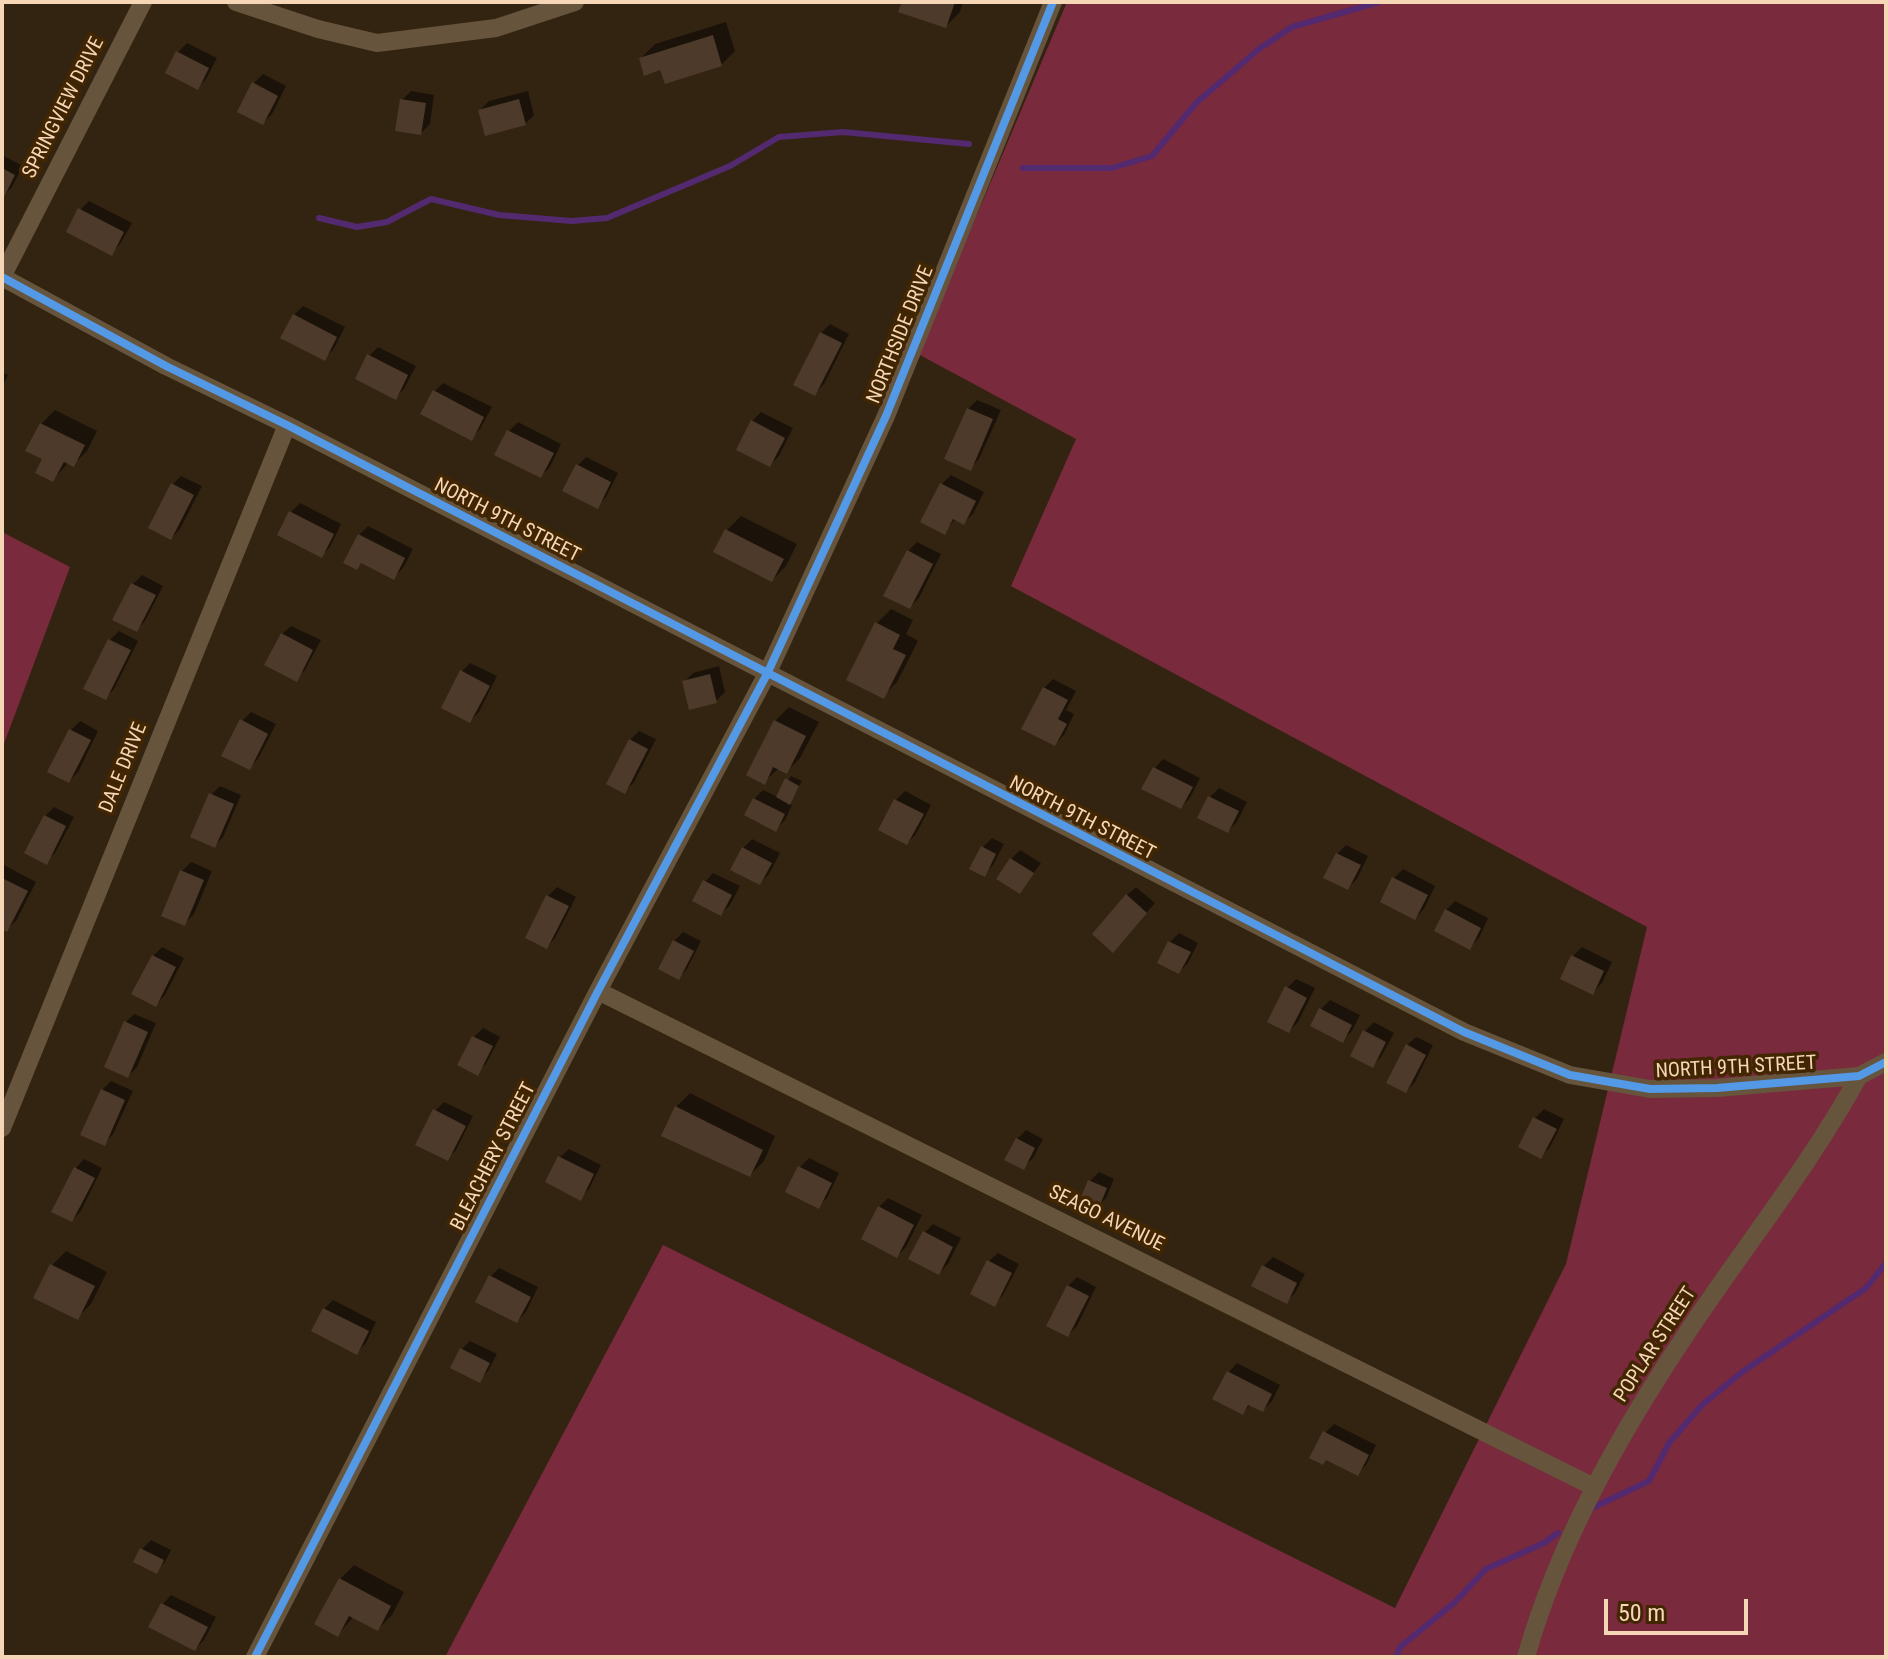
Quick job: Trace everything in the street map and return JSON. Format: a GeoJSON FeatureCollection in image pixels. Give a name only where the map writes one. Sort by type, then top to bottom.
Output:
{"type":"FeatureCollection","features":[{"type":"Feature","properties":{"kind":"street","name":"SPRINGVIEW DRIVE"},"geometry":{"type":"LineString","coordinates":[[2,277],[143,2]]}},
{"type":"Feature","properties":{"kind":"street"},"geometry":{"type":"LineString","coordinates":[[236,2],[318,29],[377,43],[496,28],[575,2]]}},
{"type":"Feature","properties":{"kind":"street","name":"NORTHSIDE DRIVE"},"geometry":{"type":"LineString","coordinates":[[767,674],[886,416],[1053,2]]}},
{"type":"Feature","properties":{"kind":"street","name":"NORTH 9TH STREET"},"geometry":{"type":"LineString","coordinates":[[2,277],[166,366],[287,425],[1464,1032],[1570,1075],[1650,1089],[1717,1088],[1859,1076],[1886,1062]]}},
{"type":"Feature","properties":{"kind":"street","name":"DALE DRIVE"},"geometry":{"type":"LineString","coordinates":[[2,1128],[287,425]]}},
{"type":"Feature","properties":{"kind":"street","name":"BLEACHERY STREET"},"geometry":{"type":"LineString","coordinates":[[255,1657],[598,991],[767,674]]}},
{"type":"Feature","properties":{"kind":"street","name":"SEAGO AVENUE"},"geometry":{"type":"LineString","coordinates":[[598,991],[1594,1487]]}},
{"type":"Feature","properties":{"kind":"street","name":"POPLAR STREET"},"geometry":{"type":"LineString","coordinates":[[1526,1657],[1540,1609],[1594,1487],[1687,1333],[1837,1116],[1859,1076]]}},
{"type":"Feature","properties":{"kind":"shaded area"},"geometry":{"type":"Polygon","coordinates":[[[1067,2],[1886,2],[1886,1657],[445,1657],[663,1245],[1395,1608],[1566,1264],[1647,927],[1011,586],[1076,439],[918,354],[1067,2]]]}},
{"type":"Feature","properties":{"kind":"shaded area"},"geometry":{"type":"Polygon","coordinates":[[[2,532],[70,567],[2,749],[2,532]]]}},
{"type":"Feature","properties":{"kind":"building"},"geometry":{"type":"Polygon","coordinates":[[[902,2],[955,2],[946,28],[898,12],[902,2]]]}},
{"type":"Feature","properties":{"kind":"building"},"geometry":{"type":"Polygon","coordinates":[[[713,35],[722,66],[665,84],[660,70],[644,76],[639,58],[713,35]]]}},
{"type":"Feature","properties":{"kind":"building"},"geometry":{"type":"Polygon","coordinates":[[[176,51],[209,68],[198,90],[165,73],[176,51]]]}},
{"type":"Feature","properties":{"kind":"building"},"geometry":{"type":"Polygon","coordinates":[[[252,82],[278,96],[263,125],[237,112],[252,82]]]}},
{"type":"Feature","properties":{"kind":"building"},"geometry":{"type":"Polygon","coordinates":[[[400,99],[426,103],[421,135],[395,131],[400,99]]]}},
{"type":"Feature","properties":{"kind":"building"},"geometry":{"type":"Polygon","coordinates":[[[519,99],[526,125],[485,136],[478,110],[519,99]]]}},
{"type":"Feature","properties":{"kind":"building"},"geometry":{"type":"Polygon","coordinates":[[[2,168],[15,175],[2,201],[2,168]]]}},
{"type":"Feature","properties":{"kind":"building"},"geometry":{"type":"Polygon","coordinates":[[[78,208],[124,232],[112,256],[66,232],[78,208]]]}},
{"type":"Feature","properties":{"kind":"building"},"geometry":{"type":"Polygon","coordinates":[[[293,314],[337,337],[325,361],[280,338],[293,314]]]}},
{"type":"Feature","properties":{"kind":"building"},"geometry":{"type":"Polygon","coordinates":[[[820,332],[842,343],[815,396],[793,385],[820,332]]]}},
{"type":"Feature","properties":{"kind":"building"},"geometry":{"type":"Polygon","coordinates":[[[367,354],[408,375],[396,400],[355,379],[367,354]]]}},
{"type":"Feature","properties":{"kind":"building"},"geometry":{"type":"Polygon","coordinates":[[[433,390],[484,417],[472,441],[420,414],[433,390]]]}},
{"type":"Feature","properties":{"kind":"building"},"geometry":{"type":"Polygon","coordinates":[[[967,408],[993,419],[971,471],[944,459],[967,408]]]}},
{"type":"Feature","properties":{"kind":"building"},"geometry":{"type":"Polygon","coordinates":[[[751,420],[785,438],[770,467],[736,450],[751,420]]]}},
{"type":"Feature","properties":{"kind":"building"},"geometry":{"type":"Polygon","coordinates":[[[40,423],[85,445],[74,467],[64,462],[53,482],[35,473],[42,459],[25,451],[40,423]]]}},
{"type":"Feature","properties":{"kind":"building"},"geometry":{"type":"Polygon","coordinates":[[[507,430],[554,453],[541,478],[494,455],[507,430]]]}},
{"type":"Feature","properties":{"kind":"building"},"geometry":{"type":"Polygon","coordinates":[[[576,464],[611,482],[598,509],[562,491],[576,464]]]}},
{"type":"Feature","properties":{"kind":"building"},"geometry":{"type":"Polygon","coordinates":[[[171,483],[194,495],[171,540],[148,528],[171,483]]]}},
{"type":"Feature","properties":{"kind":"building"},"geometry":{"type":"Polygon","coordinates":[[[940,483],[976,501],[964,525],[953,519],[945,535],[920,522],[940,483]]]}},
{"type":"Feature","properties":{"kind":"building"},"geometry":{"type":"Polygon","coordinates":[[[289,511],[334,534],[322,558],[277,535],[289,511]]]}},
{"type":"Feature","properties":{"kind":"building"},"geometry":{"type":"Polygon","coordinates":[[[725,529],[784,559],[772,582],[713,552],[725,529]]]}},
{"type":"Feature","properties":{"kind":"building"},"geometry":{"type":"Polygon","coordinates":[[[358,534],[405,558],[394,580],[361,563],[357,570],[343,563],[358,534]]]}},
{"type":"Feature","properties":{"kind":"building"},"geometry":{"type":"Polygon","coordinates":[[[907,550],[933,564],[910,609],[883,596],[907,550]]]}},
{"type":"Feature","properties":{"kind":"building"},"geometry":{"type":"Polygon","coordinates":[[[131,583],[156,595],[137,632],[112,620],[131,583]]]}},
{"type":"Feature","properties":{"kind":"building"},"geometry":{"type":"Polygon","coordinates":[[[875,622],[900,635],[893,649],[906,655],[884,699],[846,680],[875,622]]]}},
{"type":"Feature","properties":{"kind":"building"},"geometry":{"type":"Polygon","coordinates":[[[281,633],[313,650],[297,682],[264,665],[281,633]]]}},
{"type":"Feature","properties":{"kind":"building"},"geometry":{"type":"Polygon","coordinates":[[[108,639],[131,650],[106,700],[83,689],[108,639]]]}},
{"type":"Feature","properties":{"kind":"building"},"geometry":{"type":"Polygon","coordinates":[[[460,670],[490,686],[470,723],[441,708],[460,670]]]}},
{"type":"Feature","properties":{"kind":"building"},"geometry":{"type":"Polygon","coordinates":[[[710,674],[717,703],[689,710],[682,681],[710,674]]]}},
{"type":"Feature","properties":{"kind":"building"},"geometry":{"type":"Polygon","coordinates":[[[1043,687],[1068,700],[1058,719],[1067,724],[1055,746],[1021,729],[1043,687]]]}},
{"type":"Feature","properties":{"kind":"building"},"geometry":{"type":"Polygon","coordinates":[[[240,719],[268,734],[250,770],[221,756],[240,719]]]}},
{"type":"Feature","properties":{"kind":"building"},"geometry":{"type":"Polygon","coordinates":[[[774,720],[806,736],[787,774],[773,767],[765,785],[746,775],[774,720]]]}},
{"type":"Feature","properties":{"kind":"building"},"geometry":{"type":"Polygon","coordinates":[[[69,729],[91,740],[69,783],[47,772],[69,729]]]}},
{"type":"Feature","properties":{"kind":"building"},"geometry":{"type":"Polygon","coordinates":[[[629,739],[648,749],[625,794],[606,784],[629,739]]]}},
{"type":"Feature","properties":{"kind":"building"},"geometry":{"type":"Polygon","coordinates":[[[1153,767],[1193,787],[1181,809],[1141,789],[1153,767]]]}},
{"type":"Feature","properties":{"kind":"building"},"geometry":{"type":"Polygon","coordinates":[[[785,778],[799,786],[790,805],[776,797],[785,778]]]}},
{"type":"Feature","properties":{"kind":"building"},"geometry":{"type":"Polygon","coordinates":[[[209,793],[234,804],[215,848],[190,837],[209,793]]]}},
{"type":"Feature","properties":{"kind":"building"},"geometry":{"type":"Polygon","coordinates":[[[1208,796],[1239,811],[1228,833],[1197,818],[1208,796]]]}},
{"type":"Feature","properties":{"kind":"building"},"geometry":{"type":"Polygon","coordinates":[[[753,798],[785,814],[776,832],[744,815],[753,798]]]}},
{"type":"Feature","properties":{"kind":"building"},"geometry":{"type":"Polygon","coordinates":[[[894,799],[924,814],[907,845],[878,830],[894,799]]]}},
{"type":"Feature","properties":{"kind":"building"},"geometry":{"type":"Polygon","coordinates":[[[44,815],[66,826],[47,865],[24,853],[44,815]]]}},
{"type":"Feature","properties":{"kind":"building"},"geometry":{"type":"Polygon","coordinates":[[[981,846],[996,854],[985,877],[969,869],[981,846]]]}},
{"type":"Feature","properties":{"kind":"building"},"geometry":{"type":"Polygon","coordinates":[[[742,847],[772,863],[760,885],[730,870],[742,847]]]}},
{"type":"Feature","properties":{"kind":"building"},"geometry":{"type":"Polygon","coordinates":[[[1336,853],[1361,865],[1348,890],[1323,878],[1336,853]]]}},
{"type":"Feature","properties":{"kind":"building"},"geometry":{"type":"Polygon","coordinates":[[[1010,858],[1034,873],[1020,894],[996,879],[1010,858]]]}},
{"type":"Feature","properties":{"kind":"building"},"geometry":{"type":"Polygon","coordinates":[[[180,870],[204,880],[185,926],[161,916],[180,870]]]}},
{"type":"Feature","properties":{"kind":"building"},"geometry":{"type":"Polygon","coordinates":[[[1392,877],[1428,895],[1415,920],[1380,902],[1392,877]]]}},
{"type":"Feature","properties":{"kind":"building"},"geometry":{"type":"Polygon","coordinates":[[[2,878],[28,891],[7,932],[2,929],[2,878]]]}},
{"type":"Feature","properties":{"kind":"building"},"geometry":{"type":"Polygon","coordinates":[[[703,880],[732,895],[721,916],[692,901],[703,880]]]}},
{"type":"Feature","properties":{"kind":"building"},"geometry":{"type":"Polygon","coordinates":[[[1126,894],[1147,913],[1113,953],[1092,934],[1126,894]]]}},
{"type":"Feature","properties":{"kind":"building"},"geometry":{"type":"Polygon","coordinates":[[[546,895],[569,906],[547,949],[525,938],[546,895]]]}},
{"type":"Feature","properties":{"kind":"building"},"geometry":{"type":"Polygon","coordinates":[[[1445,909],[1481,928],[1470,950],[1434,931],[1445,909]]]}},
{"type":"Feature","properties":{"kind":"building"},"geometry":{"type":"Polygon","coordinates":[[[673,940],[694,951],[679,980],[658,969],[673,940]]]}},
{"type":"Feature","properties":{"kind":"building"},"geometry":{"type":"Polygon","coordinates":[[[1168,941],[1191,952],[1179,974],[1157,963],[1168,941]]]}},
{"type":"Feature","properties":{"kind":"building"},"geometry":{"type":"Polygon","coordinates":[[[152,955],[176,967],[156,1007],[131,994],[152,955]]]}},
{"type":"Feature","properties":{"kind":"building"},"geometry":{"type":"Polygon","coordinates":[[[1571,955],[1604,971],[1593,995],[1560,979],[1571,955]]]}},
{"type":"Feature","properties":{"kind":"building"},"geometry":{"type":"Polygon","coordinates":[[[1285,986],[1307,998],[1289,1033],[1267,1022],[1285,986]]]}},
{"type":"Feature","properties":{"kind":"building"},"geometry":{"type":"Polygon","coordinates":[[[1319,1008],[1352,1025],[1343,1043],[1310,1026],[1319,1008]]]}},
{"type":"Feature","properties":{"kind":"building"},"geometry":{"type":"Polygon","coordinates":[[[124,1021],[148,1032],[128,1078],[104,1067],[124,1021]]]}},
{"type":"Feature","properties":{"kind":"building"},"geometry":{"type":"Polygon","coordinates":[[[1363,1030],[1386,1042],[1373,1068],[1350,1056],[1363,1030]]]}},
{"type":"Feature","properties":{"kind":"building"},"geometry":{"type":"Polygon","coordinates":[[[472,1036],[493,1046],[478,1076],[457,1065],[472,1036]]]}},
{"type":"Feature","properties":{"kind":"building"},"geometry":{"type":"Polygon","coordinates":[[[1406,1044],[1426,1055],[1406,1093],[1386,1083],[1406,1044]]]}},
{"type":"Feature","properties":{"kind":"building"},"geometry":{"type":"Polygon","coordinates":[[[101,1089],[125,1100],[105,1146],[80,1135],[101,1089]]]}},
{"type":"Feature","properties":{"kind":"building"},"geometry":{"type":"Polygon","coordinates":[[[675,1106],[763,1150],[750,1177],[661,1136],[675,1106]]]}},
{"type":"Feature","properties":{"kind":"building"},"geometry":{"type":"Polygon","coordinates":[[[433,1109],[466,1126],[448,1161],[415,1145],[433,1109]]]}},
{"type":"Feature","properties":{"kind":"building"},"geometry":{"type":"Polygon","coordinates":[[[1533,1117],[1557,1129],[1541,1159],[1518,1147],[1533,1117]]]}},
{"type":"Feature","properties":{"kind":"building"},"geometry":{"type":"Polygon","coordinates":[[[1016,1138],[1035,1148],[1024,1170],[1004,1160],[1016,1138]]]}},
{"type":"Feature","properties":{"kind":"building"},"geometry":{"type":"Polygon","coordinates":[[[558,1156],[594,1174],[581,1201],[545,1182],[558,1156]]]}},
{"type":"Feature","properties":{"kind":"building"},"geometry":{"type":"Polygon","coordinates":[[[798,1166],[832,1183],[819,1209],[785,1192],[798,1166]]]}},
{"type":"Feature","properties":{"kind":"building"},"geometry":{"type":"Polygon","coordinates":[[[74,1167],[95,1178],[72,1222],[51,1212],[74,1167]]]}},
{"type":"Feature","properties":{"kind":"building"},"geometry":{"type":"Polygon","coordinates":[[[1088,1180],[1107,1188],[1098,1210],[1079,1202],[1088,1180]]]}},
{"type":"Feature","properties":{"kind":"building"},"geometry":{"type":"Polygon","coordinates":[[[878,1206],[914,1225],[897,1258],[861,1239],[878,1206]]]}},
{"type":"Feature","properties":{"kind":"building"},"geometry":{"type":"Polygon","coordinates":[[[923,1231],[953,1247],[939,1275],[908,1259],[923,1231]]]}},
{"type":"Feature","properties":{"kind":"building"},"geometry":{"type":"Polygon","coordinates":[[[987,1260],[1012,1273],[995,1307],[970,1294],[987,1260]]]}},
{"type":"Feature","properties":{"kind":"building"},"geometry":{"type":"Polygon","coordinates":[[[50,1264],[95,1286],[78,1320],[33,1298],[50,1264]]]}},
{"type":"Feature","properties":{"kind":"building"},"geometry":{"type":"Polygon","coordinates":[[[1262,1265],[1297,1283],[1287,1304],[1251,1286],[1262,1265]]]}},
{"type":"Feature","properties":{"kind":"building"},"geometry":{"type":"Polygon","coordinates":[[[489,1275],[531,1297],[517,1323],[475,1302],[489,1275]]]}},
{"type":"Feature","properties":{"kind":"building"},"geometry":{"type":"Polygon","coordinates":[[[1067,1285],[1089,1296],[1068,1337],[1046,1326],[1067,1285]]]}},
{"type":"Feature","properties":{"kind":"building"},"geometry":{"type":"Polygon","coordinates":[[[323,1308],[369,1331],[357,1355],[311,1331],[323,1308]]]}},
{"type":"Feature","properties":{"kind":"building"},"geometry":{"type":"Polygon","coordinates":[[[460,1348],[490,1363],[480,1383],[450,1368],[460,1348]]]}},
{"type":"Feature","properties":{"kind":"building"},"geometry":{"type":"Polygon","coordinates":[[[1227,1371],[1272,1394],[1263,1412],[1248,1405],[1243,1415],[1212,1399],[1227,1371]]]}},
{"type":"Feature","properties":{"kind":"building"},"geometry":{"type":"Polygon","coordinates":[[[1323,1431],[1369,1455],[1358,1476],[1326,1460],[1323,1465],[1309,1458],[1323,1431]]]}},
{"type":"Feature","properties":{"kind":"building"},"geometry":{"type":"Polygon","coordinates":[[[140,1548],[164,1560],[157,1574],[133,1562],[140,1548]]]}},
{"type":"Feature","properties":{"kind":"building"},"geometry":{"type":"Polygon","coordinates":[[[339,1578],[391,1606],[378,1631],[349,1616],[338,1637],[314,1624],[339,1578]]]}},
{"type":"Feature","properties":{"kind":"building"},"geometry":{"type":"Polygon","coordinates":[[[161,1603],[208,1627],[195,1651],[148,1627],[161,1603]]]}},
{"type":"Feature","properties":{"kind":"waterway"},"geometry":{"type":"LineString","coordinates":[[1023,168],[1112,168],[1152,156],[1196,103],[1259,49],[1292,27],[1379,2]]}},
{"type":"Feature","properties":{"kind":"waterway"},"geometry":{"type":"LineString","coordinates":[[319,218],[357,227],[387,222],[431,199],[499,215],[572,221],[607,218],[730,166],[779,137],[843,132],[969,144]]}},
{"type":"Feature","properties":{"kind":"waterway"},"geometry":{"type":"LineString","coordinates":[[1592,1508],[1649,1481],[1669,1443],[1702,1405],[1742,1372],[1866,1288],[1886,1263]]}},
{"type":"Feature","properties":{"kind":"waterway"},"geometry":{"type":"LineString","coordinates":[[1396,1657],[1400,1647],[1454,1603],[1486,1569],[1544,1543],[1558,1533]]}},
{"type":"Feature","properties":{"kind":"cycle path"},"geometry":{"type":"LineString","coordinates":[[255,1657],[598,991],[767,674],[886,416],[1053,2]]}},
{"type":"Feature","properties":{"kind":"cycle path"},"geometry":{"type":"LineString","coordinates":[[2,277],[166,366],[287,425],[1464,1032],[1570,1075],[1650,1089],[1717,1088],[1859,1076],[1886,1062]]}}]}
